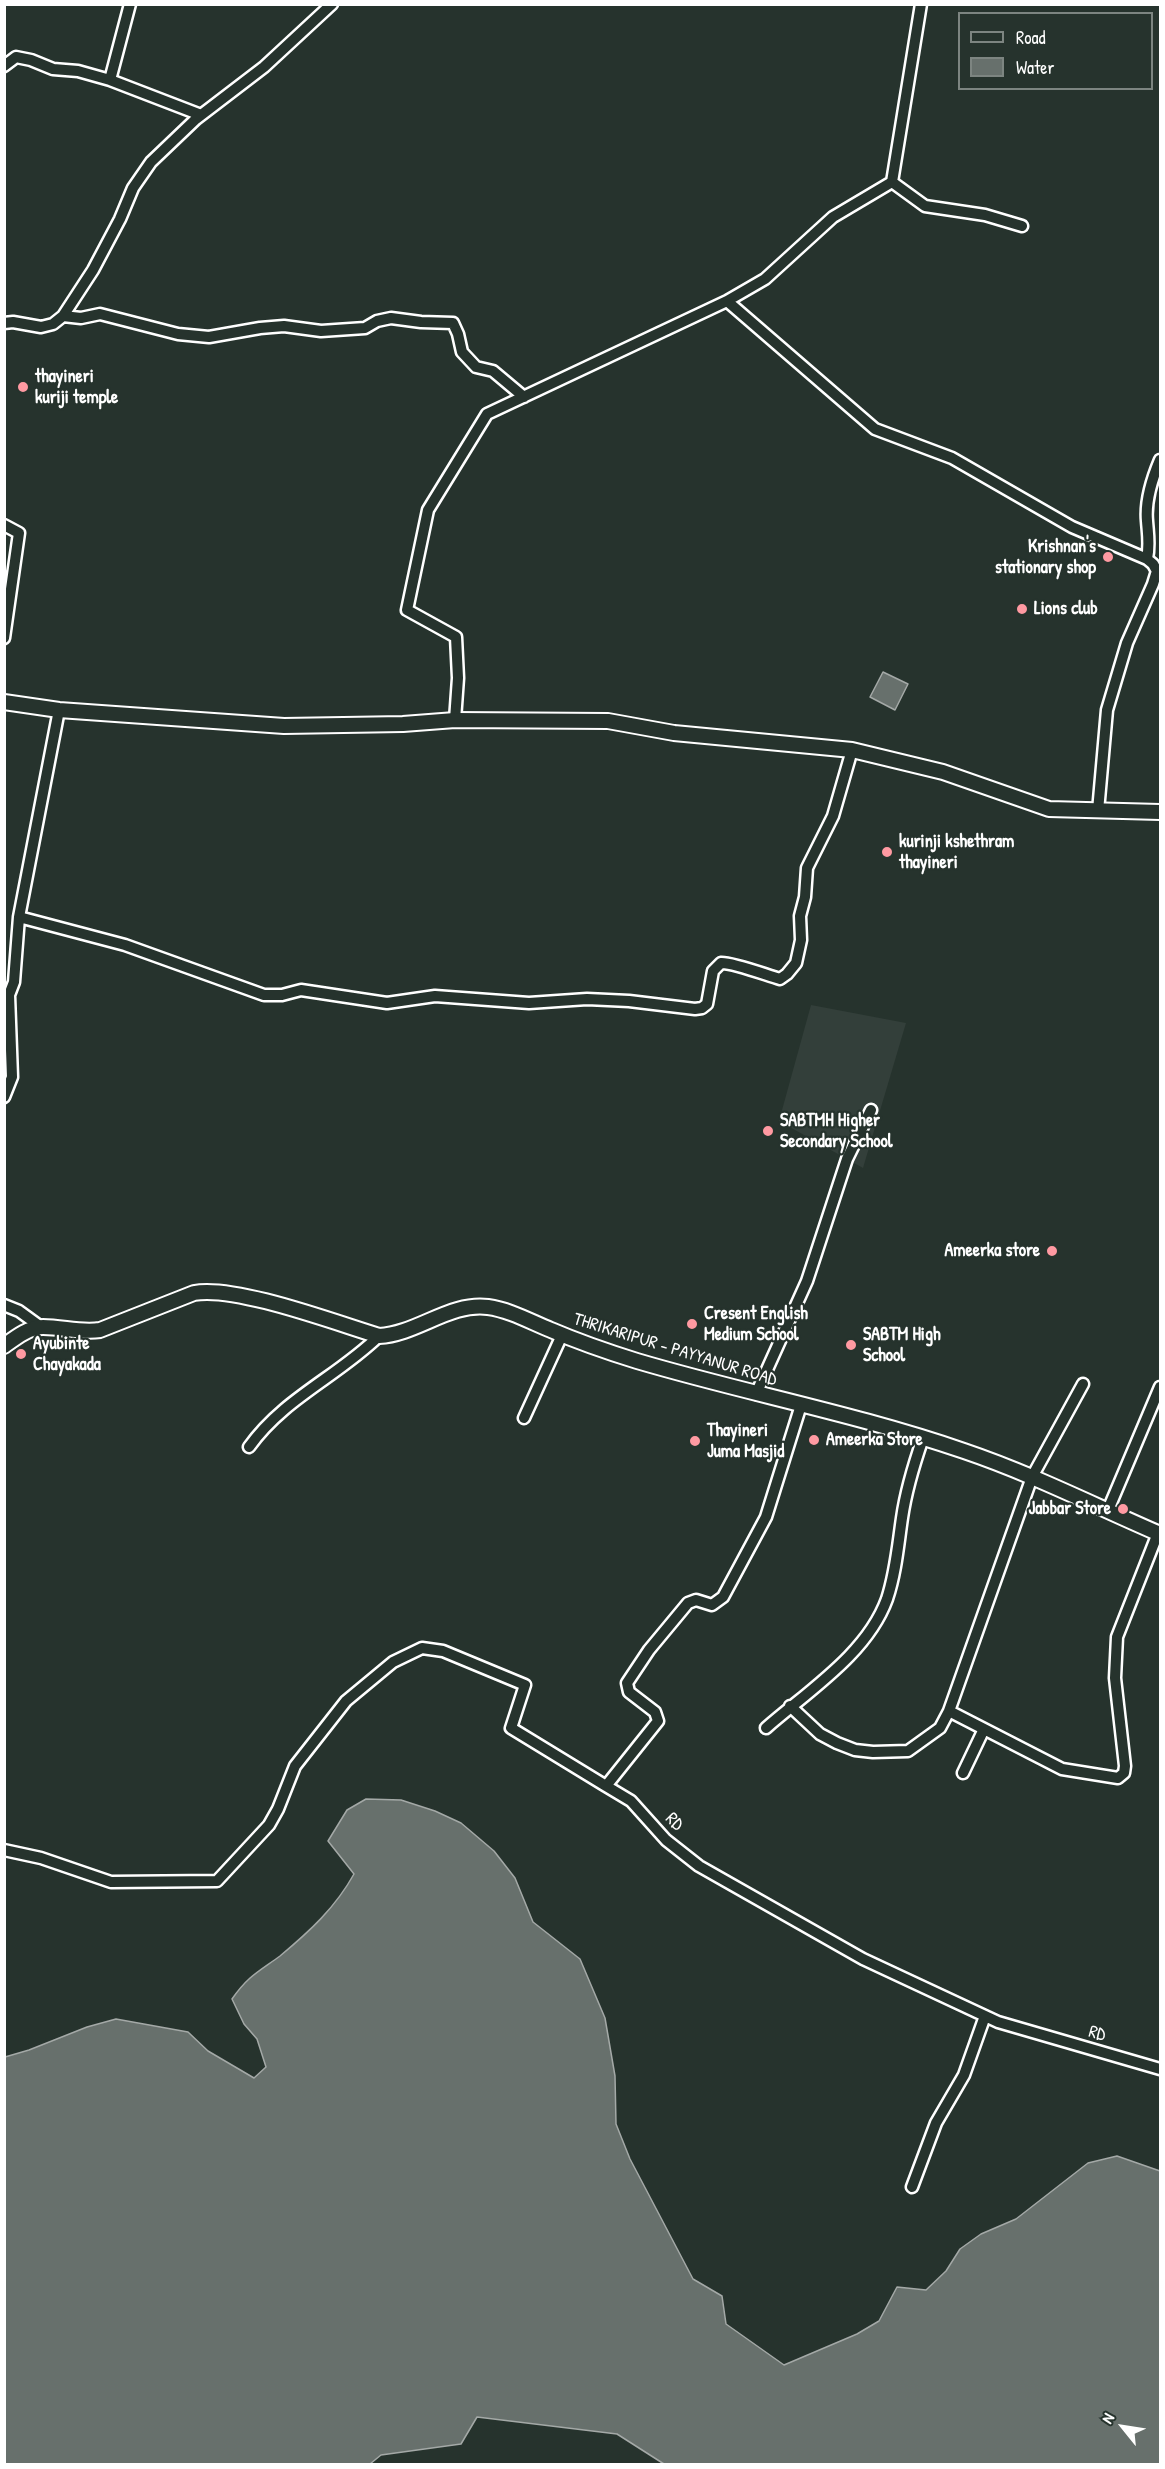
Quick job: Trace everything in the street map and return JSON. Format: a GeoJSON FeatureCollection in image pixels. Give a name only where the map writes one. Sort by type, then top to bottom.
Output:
{"type":"FeatureCollection","features":[{"type":"Feature","properties":{"kind":"main road"},"geometry":{"type":"LineString","coordinates":[[4,702],[59,710],[284,726],[403,724],[454,720],[608,722],[674,733],[852,750],[943,772],[1049,809],[1161,813]]}},
{"type":"Feature","properties":{"kind":"main road","name":"THRIKARIPUR - PAYYANUR ROAD"},"geometry":{"type":"LineString","coordinates":[[4,1346],[19,1335],[41,1327],[87,1332],[100,1330],[194,1293],[209,1290],[280,1306],[379,1336],[407,1331],[471,1307],[488,1307],[511,1313],[562,1335],[634,1360],[801,1406],[874,1423],[964,1451],[1032,1477],[1159,1533]]}},
{"type":"Feature","properties":{"kind":"street"},"geometry":{"type":"LineString","coordinates":[[110,80],[130,4]]}},
{"type":"Feature","properties":{"kind":"street"},"geometry":{"type":"LineString","coordinates":[[4,323],[41,327],[53,324],[63,316],[93,270],[120,219],[133,188],[151,162],[201,114],[264,67],[332,4]]}},
{"type":"Feature","properties":{"kind":"street"},"geometry":{"type":"LineString","coordinates":[[892,182],[921,4]]}},
{"type":"Feature","properties":{"kind":"street"},"geometry":{"type":"LineString","coordinates":[[4,66],[16,57],[54,69],[78,71],[110,80],[201,114]]}},
{"type":"Feature","properties":{"kind":"street"},"geometry":{"type":"LineString","coordinates":[[892,182],[925,206],[985,215],[1022,226]]}},
{"type":"Feature","properties":{"kind":"street"},"geometry":{"type":"LineString","coordinates":[[454,720],[458,678],[456,637],[407,610],[428,510],[487,414],[727,301],[765,279],[833,217],[892,182]]}},
{"type":"Feature","properties":{"kind":"street"},"geometry":{"type":"LineString","coordinates":[[727,301],[875,429],[952,458],[1072,527],[1154,564],[1156,571],[1153,584],[1127,643],[1107,710],[1098,811]]}},
{"type":"Feature","properties":{"kind":"street"},"geometry":{"type":"LineString","coordinates":[[63,316],[81,318],[100,314],[178,334],[209,337],[284,326],[321,331],[365,328],[377,321],[391,318],[453,323],[459,334],[462,352],[476,367],[493,371],[524,397]]}},
{"type":"Feature","properties":{"kind":"street"},"geometry":{"type":"LineString","coordinates":[[1147,559],[1150,547],[1147,504],[1150,488],[1161,460]]}},
{"type":"Feature","properties":{"kind":"street"},"geometry":{"type":"LineString","coordinates":[[4,525],[19,533],[4,638]]}},
{"type":"Feature","properties":{"kind":"street"},"geometry":{"type":"LineString","coordinates":[[4,1097],[12,1077],[7,995],[14,982],[19,917],[59,710]]}},
{"type":"Feature","properties":{"kind":"street"},"geometry":{"type":"LineString","coordinates":[[19,917],[125,945],[264,995],[282,995],[301,990],[387,1003],[435,996],[529,1004],[597,999],[702,1008],[707,1004],[713,971],[721,963],[727,962],[780,979],[795,963],[801,940],[800,916],[807,884],[807,868],[832,816],[852,750]]}},
{"type":"Feature","properties":{"kind":"street"},"geometry":{"type":"LineString","coordinates":[[756,1394],[807,1281],[847,1159],[871,1110]]}},
{"type":"Feature","properties":{"kind":"street"},"geometry":{"type":"LineString","coordinates":[[4,1305],[19,1311],[41,1327]]}},
{"type":"Feature","properties":{"kind":"street"},"geometry":{"type":"LineString","coordinates":[[524,1418],[562,1335]]}},
{"type":"Feature","properties":{"kind":"street"},"geometry":{"type":"LineString","coordinates":[[249,1447],[264,1426],[301,1395],[341,1370],[379,1336]]}},
{"type":"Feature","properties":{"kind":"street"},"geometry":{"type":"LineString","coordinates":[[790,1707],[820,1734],[855,1750],[908,1751],[940,1728],[949,1711],[1032,1477],[1083,1384]]}},
{"type":"Feature","properties":{"kind":"street"},"geometry":{"type":"LineString","coordinates":[[1108,1510],[1161,1387]]}},
{"type":"Feature","properties":{"kind":"street"},"geometry":{"type":"LineString","coordinates":[[606,1786],[658,1721],[655,1712],[629,1692],[627,1683],[649,1650],[688,1603],[696,1600],[712,1605],[723,1597],[766,1517],[801,1406]]}},
{"type":"Feature","properties":{"kind":"street"},"geometry":{"type":"LineString","coordinates":[[766,1728],[826,1680],[851,1654],[872,1627],[886,1601],[898,1552],[907,1494],[923,1438]]}},
{"type":"Feature","properties":{"kind":"street"},"geometry":{"type":"LineString","coordinates":[[949,1711],[1062,1769],[1118,1778],[1124,1773],[1115,1678],[1117,1636],[1159,1533]]}},
{"type":"Feature","properties":{"kind":"street","name":"RD"},"geometry":{"type":"LineString","coordinates":[[4,1850],[41,1858],[111,1882],[217,1881],[269,1825],[295,1766],[346,1701],[393,1662],[422,1648],[443,1651],[525,1685],[511,1728],[632,1801],[666,1840],[699,1866],[863,1959],[985,2016],[1017,2028],[1161,2069]]}},
{"type":"Feature","properties":{"kind":"street"},"geometry":{"type":"LineString","coordinates":[[963,1773],[984,1729]]}},
{"type":"Feature","properties":{"kind":"street"},"geometry":{"type":"LineString","coordinates":[[912,2187],[936,2122],[964,2075],[985,2016]]}},
{"type":"Feature","properties":{"kind":"shaded area"},"geometry":{"type":"Polygon","coordinates":[[[811,1005],[906,1023],[863,1168],[779,1121],[811,1005]]]}},
{"type":"Feature","properties":{"kind":"water"},"geometry":{"type":"Polygon","coordinates":[[[883,672],[908,684],[895,710],[870,697],[883,672]]]}},
{"type":"Feature","properties":{"kind":"water"},"geometry":{"type":"Polygon","coordinates":[[[366,1799],[401,1800],[435,1811],[461,1823],[494,1851],[515,1878],[533,1922],[580,1959],[605,2018],[615,2076],[616,2124],[630,2159],[693,2279],[722,2296],[726,2324],[784,2365],[857,2334],[879,2321],[897,2287],[926,2290],[946,2271],[960,2249],[981,2234],[1016,2219],[1088,2163],[1117,2156],[1160,2171],[1160,2464],[664,2464],[617,2434],[477,2417],[461,2444],[381,2455],[370,2464],[5,2464],[5,2057],[87,2027],[116,2019],[188,2032],[208,2051],[254,2078],[266,2067],[257,2039],[244,2024],[232,1999],[248,1980],[312,1928],[347,1886],[354,1874],[328,1841],[347,1810],[366,1799]]]}},
{"type":"Feature","properties":{"kind":"place","name":"thayineri kuriji temple"},"geometry":{"type":"Point","coordinates":[23,387]}},
{"type":"Feature","properties":{"kind":"place","name":"Krishnan's stationary shop"},"geometry":{"type":"Point","coordinates":[1108,557]}},
{"type":"Feature","properties":{"kind":"place","name":"Lions club"},"geometry":{"type":"Point","coordinates":[1022,609]}},
{"type":"Feature","properties":{"kind":"place","name":"kurinji kshethram thayineri"},"geometry":{"type":"Point","coordinates":[887,852]}},
{"type":"Feature","properties":{"kind":"place","name":"SABTMH Higher Secondary School"},"geometry":{"type":"Point","coordinates":[768,1131]}},
{"type":"Feature","properties":{"kind":"place","name":"Ameerka store"},"geometry":{"type":"Point","coordinates":[1052,1251]}},
{"type":"Feature","properties":{"kind":"place","name":"Cresent English Medium School"},"geometry":{"type":"Point","coordinates":[692,1324]}},
{"type":"Feature","properties":{"kind":"place","name":"SABTM High School"},"geometry":{"type":"Point","coordinates":[851,1345]}},
{"type":"Feature","properties":{"kind":"place","name":"Ayubinte Chayakada"},"geometry":{"type":"Point","coordinates":[21,1354]}},
{"type":"Feature","properties":{"kind":"place","name":"Ameerka Store"},"geometry":{"type":"Point","coordinates":[814,1440]}},
{"type":"Feature","properties":{"kind":"place","name":"Thayineri Juma Masjid"},"geometry":{"type":"Point","coordinates":[695,1441]}},
{"type":"Feature","properties":{"kind":"place","name":"Jabbar Store"},"geometry":{"type":"Point","coordinates":[1123,1509]}}]}
